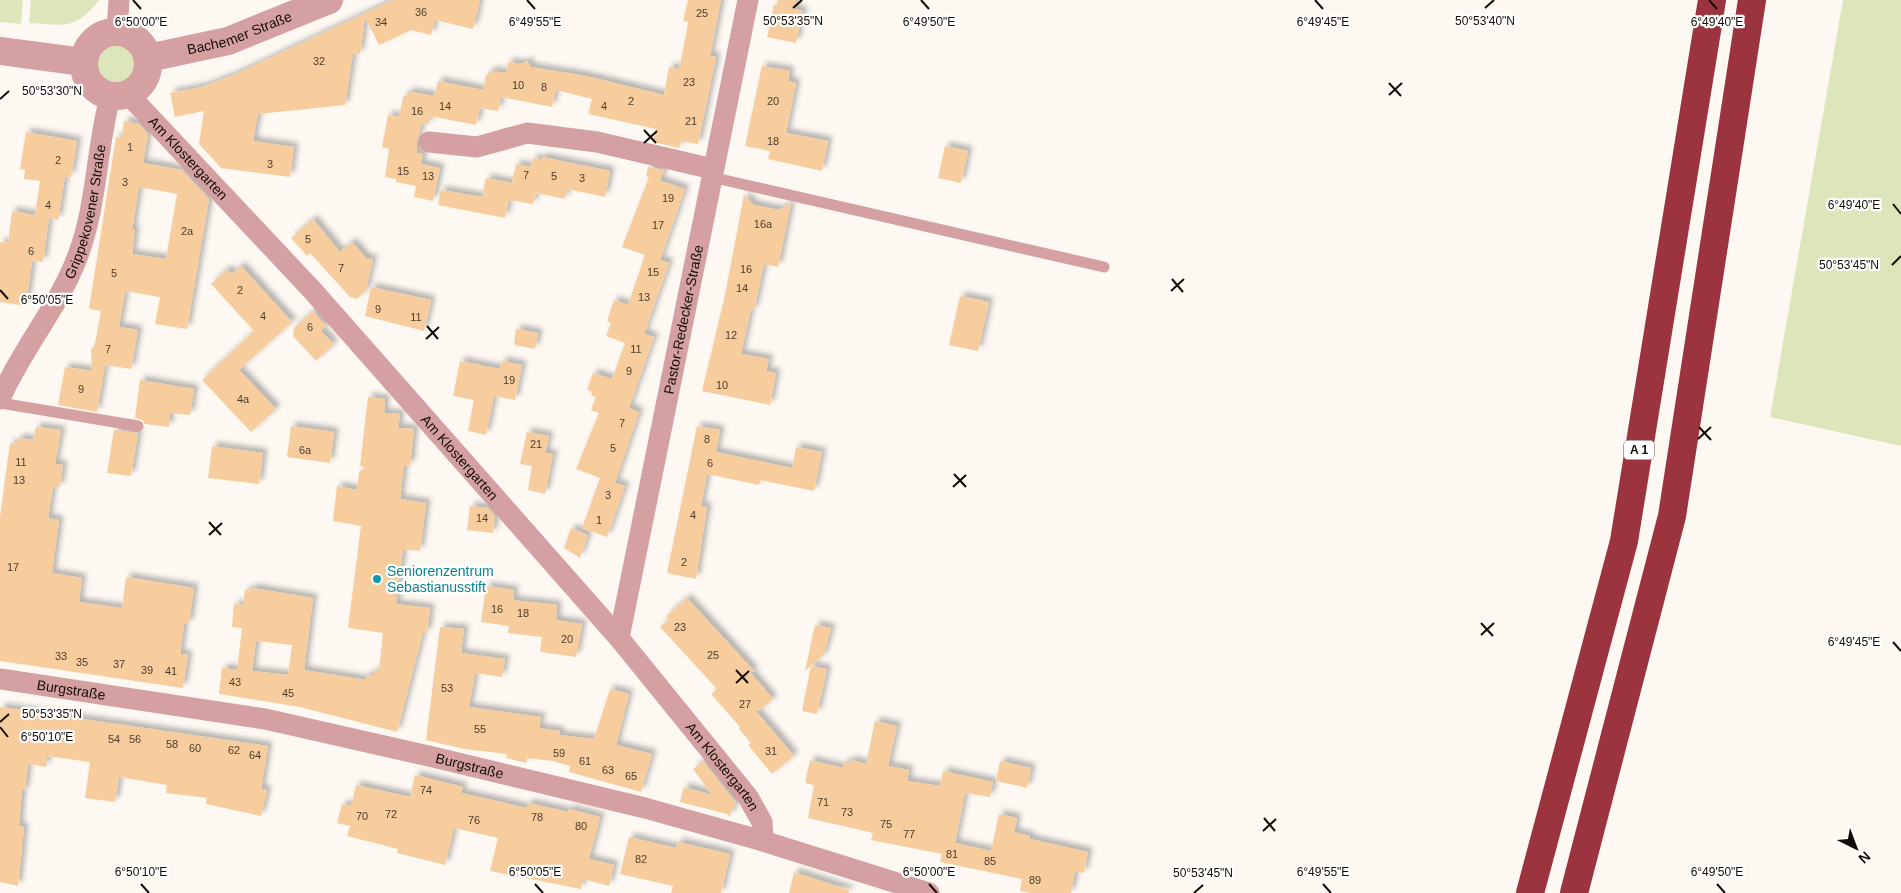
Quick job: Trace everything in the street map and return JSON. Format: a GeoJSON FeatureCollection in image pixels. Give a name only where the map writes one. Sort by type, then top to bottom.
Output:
{"type":"FeatureCollection","features":[{"type":"Feature","properties":{"kind":"highway","name":"A 1"},"geometry":{"type":"LineString","coordinates":[[1530,893],[1624,541],[1712,0]]}},
{"type":"Feature","properties":{"kind":"highway"},"geometry":{"type":"LineString","coordinates":[[1574,893],[1672,516],[1752,0]]}},
{"type":"Feature","properties":{"kind":"street"},"geometry":{"type":"LineString","coordinates":[[117,31],[120,0]]}},
{"type":"Feature","properties":{"kind":"street","name":"Bachemer Straße"},"geometry":{"type":"LineString","coordinates":[[148,58],[228,41],[329,0]]}},
{"type":"Feature","properties":{"kind":"street","name":"Pastor-Redecker-Straße"},"geometry":{"type":"LineString","coordinates":[[618,638],[748,0]]}},
{"type":"Feature","properties":{"kind":"street"},"geometry":{"type":"LineString","coordinates":[[117,31],[130,34],[139,41],[148,58],[146,77],[138,88],[119,96],[90,85],[83,62],[86,51],[92,42],[106,32],[117,31]]}},
{"type":"Feature","properties":{"kind":"street"},"geometry":{"type":"LineString","coordinates":[[0,51],[83,62]]}},
{"type":"Feature","properties":{"kind":"street","name":"Grippekovener Straße"},"geometry":{"type":"LineString","coordinates":[[0,399],[54,306],[77,258],[119,96]]}},
{"type":"Feature","properties":{"kind":"street","name":"Am Klostergarten"},"geometry":{"type":"LineString","coordinates":[[119,96],[313,291],[618,638],[748,797],[762,822],[763,840]]}},
{"type":"Feature","properties":{"kind":"street"},"geometry":{"type":"LineString","coordinates":[[429,142],[477,147],[527,133],[598,142],[712,173]]}},
{"type":"Feature","properties":{"kind":"street","name":"Burgstraße"},"geometry":{"type":"LineString","coordinates":[[0,679],[265,719],[626,804],[763,840],[929,893]]}},
{"type":"Feature","properties":{"kind":"lane"},"geometry":{"type":"LineString","coordinates":[[712,173],[1104,267]]}},
{"type":"Feature","properties":{"kind":"lane"},"geometry":{"type":"LineString","coordinates":[[0,403],[138,426]]}},
{"type":"Feature","properties":{"kind":"green space"},"geometry":{"type":"Polygon","coordinates":[[[0,0],[23,0],[21,24],[0,22],[0,0]]]}},
{"type":"Feature","properties":{"kind":"green space"},"geometry":{"type":"Polygon","coordinates":[[[31,0],[99,0],[83,17],[68,24],[60,25],[29,23],[31,0]]]}},
{"type":"Feature","properties":{"kind":"green space"},"geometry":{"type":"Polygon","coordinates":[[[1843,0],[1901,0],[1901,446],[1770,417],[1843,0]]]}},
{"type":"Feature","properties":{"kind":"green space"},"geometry":{"type":"Polygon","coordinates":[[[116,43],[130,49],[136,63],[130,77],[116,83],[102,77],[96,63],[102,49],[116,43]]]}},
{"type":"Feature","properties":{"kind":"building"},"geometry":{"type":"Polygon","coordinates":[[[393,0],[480,0],[473,29],[435,20],[431,35],[411,30],[379,45],[365,17],[360,54],[353,53],[345,105],[258,114],[253,141],[294,147],[290,177],[221,168],[199,144],[204,111],[175,117],[170,93],[202,87],[236,74],[393,0]]]}},
{"type":"Feature","properties":{"kind":"building"},"geometry":{"type":"Polygon","coordinates":[[[688,0],[721,0],[710,56],[716,57],[698,144],[681,141],[679,148],[653,142],[656,129],[588,114],[592,99],[556,90],[552,107],[501,97],[498,111],[480,108],[476,125],[430,116],[429,124],[422,123],[417,141],[417,153],[423,154],[421,164],[440,168],[433,201],[414,197],[416,186],[396,182],[396,179],[385,177],[389,149],[382,147],[388,115],[399,117],[403,97],[411,92],[434,96],[438,81],[483,90],[486,75],[492,71],[506,73],[508,62],[522,64],[527,61],[531,67],[586,76],[664,95],[669,67],[679,69],[688,22],[683,21],[688,0]]]}},
{"type":"Feature","properties":{"kind":"building"},"geometry":{"type":"Polygon","coordinates":[[[778,0],[796,0],[794,9],[803,11],[796,43],[767,37],[774,5],[777,5],[778,0]]]}},
{"type":"Feature","properties":{"kind":"building"},"geometry":{"type":"Polygon","coordinates":[[[762,66],[790,71],[788,81],[796,83],[786,133],[828,141],[822,171],[768,159],[770,151],[745,146],[762,66]]]}},
{"type":"Feature","properties":{"kind":"building"},"geometry":{"type":"Polygon","coordinates":[[[124,121],[139,124],[148,134],[143,163],[182,170],[209,199],[187,329],[155,324],[160,297],[125,291],[119,327],[138,330],[131,369],[105,365],[97,412],[58,405],[65,367],[92,371],[91,350],[95,344],[101,311],[89,309],[116,137],[122,138],[124,121]],[[139,187],[132,230],[135,230],[132,254],[166,259],[177,194],[139,187]]]}},
{"type":"Feature","properties":{"kind":"building"},"geometry":{"type":"Polygon","coordinates":[[[26,132],[77,141],[71,177],[65,176],[58,220],[49,218],[43,262],[32,261],[26,306],[0,302],[0,242],[8,243],[12,211],[35,215],[40,181],[24,179],[25,170],[20,169],[26,132]]]}},
{"type":"Feature","properties":{"kind":"building"},"geometry":{"type":"Polygon","coordinates":[[[945,146],[968,151],[961,183],[938,178],[945,146]]]}},
{"type":"Feature","properties":{"kind":"building"},"geometry":{"type":"Polygon","coordinates":[[[542,157],[610,171],[605,197],[567,189],[565,199],[536,193],[533,204],[509,200],[505,218],[438,205],[441,190],[482,197],[486,178],[512,183],[516,164],[531,167],[533,158],[542,160],[542,157]]]}},
{"type":"Feature","properties":{"kind":"building"},"geometry":{"type":"Polygon","coordinates":[[[648,167],[664,170],[660,181],[646,176],[648,167]]]}},
{"type":"Feature","properties":{"kind":"building"},"geometry":{"type":"Polygon","coordinates":[[[649,177],[685,189],[660,260],[669,263],[644,334],[654,337],[629,408],[639,412],[615,483],[625,486],[607,537],[582,528],[600,478],[576,469],[599,413],[591,410],[596,397],[591,396],[592,392],[587,390],[593,373],[612,379],[625,343],[606,336],[611,323],[607,321],[614,300],[628,305],[645,255],[622,247],[649,177]]]}},
{"type":"Feature","properties":{"kind":"building"},"geometry":{"type":"Polygon","coordinates":[[[744,195],[754,205],[779,210],[791,203],[778,267],[764,264],[754,310],[751,309],[741,354],[769,359],[766,371],[776,373],[770,405],[702,391],[725,295],[744,195]]]}},
{"type":"Feature","properties":{"kind":"building"},"geometry":{"type":"Polygon","coordinates":[[[313,219],[340,252],[352,242],[366,258],[373,259],[366,290],[357,299],[350,297],[310,253],[307,256],[291,238],[313,219]]]}},
{"type":"Feature","properties":{"kind":"building"},"geometry":{"type":"Polygon","coordinates":[[[241,266],[292,322],[239,370],[276,409],[251,432],[202,380],[254,331],[211,284],[227,269],[232,274],[241,266]]]}},
{"type":"Feature","properties":{"kind":"building"},"geometry":{"type":"Polygon","coordinates":[[[371,287],[431,300],[424,331],[365,316],[371,287]]]}},
{"type":"Feature","properties":{"kind":"building"},"geometry":{"type":"Polygon","coordinates":[[[960,296],[989,302],[978,351],[949,345],[960,296]]]}},
{"type":"Feature","properties":{"kind":"building"},"geometry":{"type":"Polygon","coordinates":[[[313,311],[326,326],[321,331],[334,344],[316,361],[293,336],[294,328],[313,311]]]}},
{"type":"Feature","properties":{"kind":"building"},"geometry":{"type":"Polygon","coordinates":[[[516,329],[538,333],[535,349],[514,345],[516,329]]]}},
{"type":"Feature","properties":{"kind":"building"},"geometry":{"type":"Polygon","coordinates":[[[460,361],[500,369],[502,361],[522,365],[515,400],[494,396],[486,435],[468,431],[474,400],[453,396],[460,361]]]}},
{"type":"Feature","properties":{"kind":"building"},"geometry":{"type":"Polygon","coordinates":[[[140,380],[194,389],[190,415],[170,413],[169,427],[145,424],[142,420],[135,418],[140,380]]]}},
{"type":"Feature","properties":{"kind":"building"},"geometry":{"type":"Polygon","coordinates":[[[368,397],[385,399],[384,413],[400,414],[398,428],[414,429],[410,466],[404,465],[400,499],[426,503],[420,551],[403,549],[396,604],[430,608],[427,633],[423,632],[397,732],[300,707],[219,694],[222,668],[237,670],[242,628],[232,627],[234,604],[243,605],[245,590],[252,591],[252,588],[313,598],[304,670],[366,680],[366,675],[373,676],[374,670],[379,671],[383,633],[348,628],[361,526],[333,521],[337,486],[357,490],[359,472],[366,467],[360,466],[368,397]],[[256,641],[252,671],[288,675],[292,645],[256,641]]]}},
{"type":"Feature","properties":{"kind":"building"},"geometry":{"type":"Polygon","coordinates":[[[291,426],[334,432],[330,463],[287,457],[291,426]]]}},
{"type":"Feature","properties":{"kind":"building"},"geometry":{"type":"Polygon","coordinates":[[[697,426],[720,430],[716,452],[792,468],[796,447],[822,452],[814,491],[760,480],[759,485],[707,474],[701,506],[707,507],[696,579],[667,573],[697,426]]]}},
{"type":"Feature","properties":{"kind":"building"},"geometry":{"type":"Polygon","coordinates":[[[36,427],[61,430],[55,464],[63,465],[60,487],[53,486],[48,518],[59,520],[52,573],[82,578],[79,602],[122,608],[126,577],[194,588],[189,624],[184,623],[180,654],[188,655],[183,688],[0,661],[0,517],[10,443],[17,444],[18,438],[33,440],[36,427]]]}},
{"type":"Feature","properties":{"kind":"building"},"geometry":{"type":"Polygon","coordinates":[[[114,430],[138,433],[131,476],[107,473],[114,430]]]}},
{"type":"Feature","properties":{"kind":"building"},"geometry":{"type":"Polygon","coordinates":[[[527,432],[549,436],[545,453],[553,454],[545,494],[528,490],[532,466],[520,464],[527,432]]]}},
{"type":"Feature","properties":{"kind":"building"},"geometry":{"type":"Polygon","coordinates":[[[212,446],[263,453],[259,484],[208,478],[212,446]]]}},
{"type":"Feature","properties":{"kind":"building"},"geometry":{"type":"Polygon","coordinates":[[[470,506],[488,508],[495,516],[493,533],[467,530],[470,506]]]}},
{"type":"Feature","properties":{"kind":"building"},"geometry":{"type":"Polygon","coordinates":[[[571,528],[588,535],[580,558],[564,548],[571,528]]]}},
{"type":"Feature","properties":{"kind":"building"},"geometry":{"type":"Polygon","coordinates":[[[486,586],[514,590],[513,600],[557,605],[556,620],[582,624],[576,657],[540,652],[542,637],[508,633],[509,626],[481,622],[486,586]]]}},
{"type":"Feature","properties":{"kind":"building"},"geometry":{"type":"Polygon","coordinates":[[[687,598],[755,672],[749,671],[773,699],[759,711],[755,710],[794,756],[772,774],[748,745],[751,743],[739,729],[740,727],[711,694],[717,689],[660,627],[669,619],[666,616],[687,598]]]}},
{"type":"Feature","properties":{"kind":"building"},"geometry":{"type":"Polygon","coordinates":[[[815,625],[831,628],[824,654],[805,671],[815,625]]]}},
{"type":"Feature","properties":{"kind":"building"},"geometry":{"type":"Polygon","coordinates":[[[440,627],[464,629],[461,653],[505,659],[502,677],[475,673],[469,707],[541,717],[539,728],[560,731],[559,735],[594,739],[610,689],[629,694],[616,745],[652,754],[641,792],[569,772],[570,766],[553,761],[527,758],[526,763],[506,758],[507,754],[464,749],[426,740],[440,627]]]}},
{"type":"Feature","properties":{"kind":"building"},"geometry":{"type":"Polygon","coordinates":[[[811,666],[827,669],[817,714],[802,711],[811,666]]]}},
{"type":"Feature","properties":{"kind":"building"},"geometry":{"type":"Polygon","coordinates":[[[0,707],[268,746],[261,789],[267,790],[261,816],[206,804],[207,798],[166,793],[167,785],[119,777],[115,802],[85,798],[90,762],[47,756],[46,767],[28,764],[25,790],[22,790],[19,826],[24,827],[18,886],[0,882],[0,707]]]}},
{"type":"Feature","properties":{"kind":"building"},"geometry":{"type":"Polygon","coordinates":[[[875,721],[897,726],[888,766],[909,770],[907,781],[940,786],[943,771],[993,782],[990,797],[965,793],[955,843],[991,851],[999,814],[1017,818],[1014,832],[1030,836],[1030,839],[1088,852],[1084,873],[1075,871],[1071,893],[1031,893],[1020,891],[1022,879],[940,862],[942,854],[871,840],[873,833],[808,818],[814,785],[805,783],[810,760],[843,768],[844,762],[850,763],[851,760],[866,764],[875,721]]]}},
{"type":"Feature","properties":{"kind":"building"},"geometry":{"type":"Polygon","coordinates":[[[703,761],[736,803],[729,817],[727,814],[680,802],[684,787],[712,795],[693,769],[703,761]]]}},
{"type":"Feature","properties":{"kind":"building"},"geometry":{"type":"Polygon","coordinates":[[[1000,761],[1031,768],[1027,788],[996,781],[1000,761]]]}},
{"type":"Feature","properties":{"kind":"building"},"geometry":{"type":"Polygon","coordinates":[[[415,775],[463,787],[461,793],[527,808],[529,803],[568,812],[569,809],[600,817],[589,859],[614,865],[609,886],[583,879],[581,889],[490,871],[498,838],[454,828],[445,865],[397,853],[398,849],[347,836],[350,826],[337,823],[342,804],[351,806],[356,785],[410,797],[415,775]]]}},
{"type":"Feature","properties":{"kind":"building"},"geometry":{"type":"Polygon","coordinates":[[[629,837],[676,848],[678,842],[730,854],[721,893],[671,893],[673,886],[620,874],[629,837]]]}},
{"type":"Feature","properties":{"kind":"building"},"geometry":{"type":"Polygon","coordinates":[[[794,872],[849,890],[849,893],[789,893],[794,872]]]}},
{"type":"Feature","properties":{"kind":"place","name":"Seniorenzentrum Sebastianusstift"},"geometry":{"type":"Point","coordinates":[377,579]}}]}
